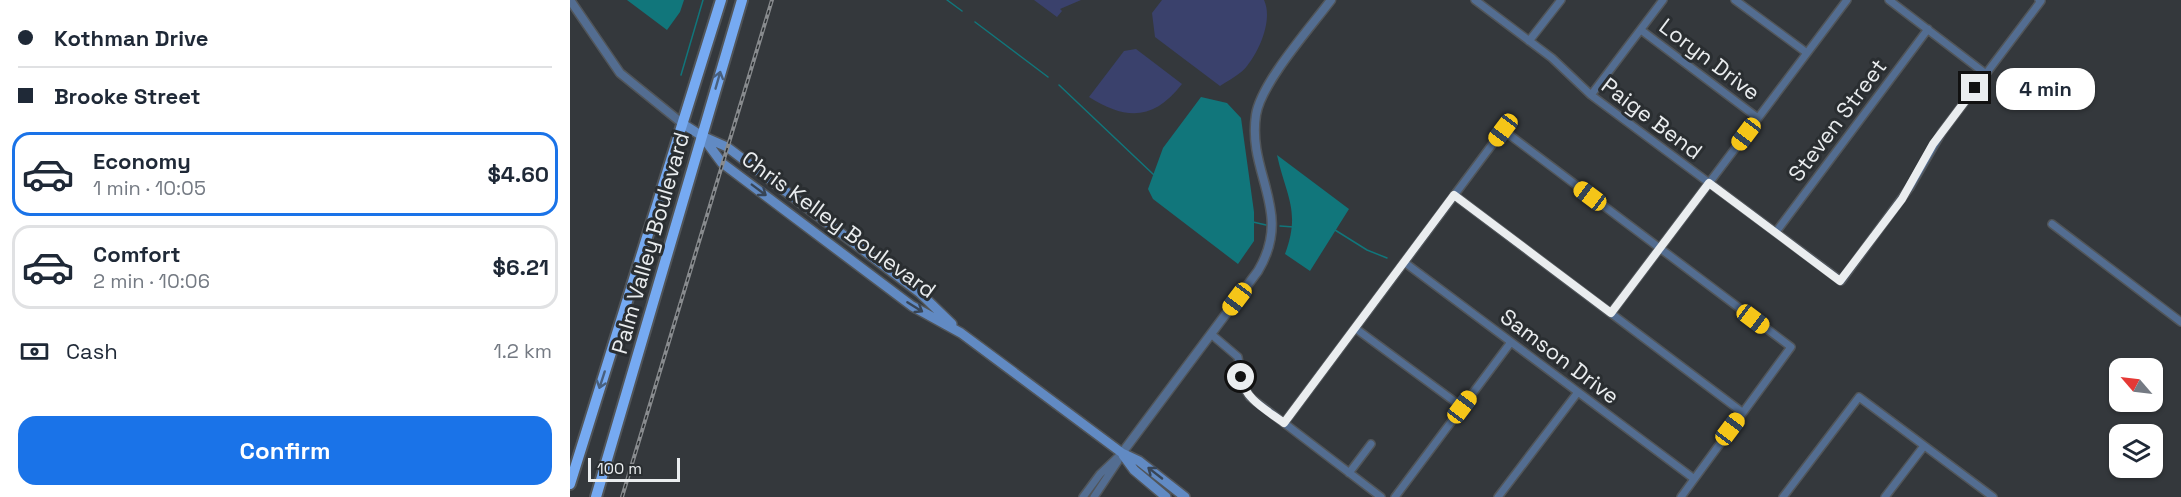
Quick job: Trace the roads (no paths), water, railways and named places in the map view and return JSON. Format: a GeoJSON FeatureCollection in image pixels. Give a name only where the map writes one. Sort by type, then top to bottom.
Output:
{"type":"FeatureCollection","features":[{"type":"Feature","properties":{"kind":"highway","name":"Palm Valley Boulevard"},"geometry":{"type":"LineString","coordinates":[[570,484],[721,0]]}},
{"type":"Feature","properties":{"kind":"highway","name":"Palm Valley Boulevard"},"geometry":{"type":"LineString","coordinates":[[596,497],[742,0]]}},
{"type":"Feature","properties":{"kind":"main road","name":"Chris Kelley Boulevard"},"geometry":{"type":"LineString","coordinates":[[683,124],[702,136],[727,147],[920,293],[961,333],[1122,453],[1139,461],[1185,497]]}},
{"type":"Feature","properties":{"kind":"main road","name":"Chris Kelley Boulevard"},"geometry":{"type":"LineString","coordinates":[[702,136],[722,163],[912,306],[961,333]]}},
{"type":"Feature","properties":{"kind":"main road","name":"Chris Kelley Boulevard"},"geometry":{"type":"LineString","coordinates":[[1122,453],[1134,470],[1166,497]]}},
{"type":"Feature","properties":{"kind":"street"},"geometry":{"type":"LineString","coordinates":[[570,0],[620,73],[683,124]]}},
{"type":"Feature","properties":{"kind":"street"},"geometry":{"type":"LineString","coordinates":[[1094,497],[1122,453],[1258,271],[1272,241],[1272,214],[1256,142],[1258,105],[1268,87],[1331,0]]}},
{"type":"Feature","properties":{"kind":"street","name":"Paige Bend"},"geometry":{"type":"LineString","coordinates":[[1475,0],[1529,41],[1591,95],[1840,281],[1910,187],[1933,144],[1986,74]]}},
{"type":"Feature","properties":{"kind":"street"},"geometry":{"type":"LineString","coordinates":[[1529,41],[1560,0]]}},
{"type":"Feature","properties":{"kind":"street"},"geometry":{"type":"LineString","coordinates":[[1591,95],[1663,0]]}},
{"type":"Feature","properties":{"kind":"street"},"geometry":{"type":"LineString","coordinates":[[1735,0],[1807,53]]}},
{"type":"Feature","properties":{"kind":"street"},"geometry":{"type":"LineString","coordinates":[[1611,313],[1847,0]]}},
{"type":"Feature","properties":{"kind":"street"},"geometry":{"type":"LineString","coordinates":[[1889,0],[1986,74],[2041,1]]}},
{"type":"Feature","properties":{"kind":"street","name":"Steven Street"},"geometry":{"type":"LineString","coordinates":[[1776,232],[1928,29]]}},
{"type":"Feature","properties":{"kind":"street","name":"Loryn Drive"},"geometry":{"type":"LineString","coordinates":[[1641,30],[1758,118]]}},
{"type":"Feature","properties":{"kind":"street"},"geometry":{"type":"LineString","coordinates":[[1284,423],[1503,130],[1791,347],[1681,497]]}},
{"type":"Feature","properties":{"kind":"street"},"geometry":{"type":"LineString","coordinates":[[1454,195],[1742,412]]}},
{"type":"Feature","properties":{"kind":"street"},"geometry":{"type":"LineString","coordinates":[[2052,224],[2181,322]]}},
{"type":"Feature","properties":{"kind":"street","name":"Samson Drive"},"geometry":{"type":"LineString","coordinates":[[1404,262],[1693,478]]}},
{"type":"Feature","properties":{"kind":"street"},"geometry":{"type":"LineString","coordinates":[[1355,328],[1462,407]]}},
{"type":"Feature","properties":{"kind":"street"},"geometry":{"type":"LineString","coordinates":[[1211,334],[1238,357],[1246,392],[1381,497]]}},
{"type":"Feature","properties":{"kind":"street"},"geometry":{"type":"LineString","coordinates":[[1395,497],[1511,342]]}},
{"type":"Feature","properties":{"kind":"street"},"geometry":{"type":"LineString","coordinates":[[1498,497],[1578,392]]}},
{"type":"Feature","properties":{"kind":"street"},"geometry":{"type":"LineString","coordinates":[[1783,497],[1859,397],[1991,497]]}},
{"type":"Feature","properties":{"kind":"street"},"geometry":{"type":"LineString","coordinates":[[1349,473],[1371,444]]}},
{"type":"Feature","properties":{"kind":"street"},"geometry":{"type":"LineString","coordinates":[[1885,497],[1924,446]]}},
{"type":"Feature","properties":{"kind":"street"},"geometry":{"type":"LineString","coordinates":[[1083,497],[1100,474],[1122,453]]}},
{"type":"Feature","properties":{"kind":"waterway"},"geometry":{"type":"LineString","coordinates":[[681,75],[703,0]]}},
{"type":"Feature","properties":{"kind":"waterway"},"geometry":{"type":"LineString","coordinates":[[947,0],[962,11]]}},
{"type":"Feature","properties":{"kind":"waterway"},"geometry":{"type":"LineString","coordinates":[[975,22],[1048,77]]}},
{"type":"Feature","properties":{"kind":"waterway"},"geometry":{"type":"LineString","coordinates":[[1059,85],[1154,175]]}},
{"type":"Feature","properties":{"kind":"waterway"},"geometry":{"type":"LineString","coordinates":[[1253,222],[1266,225]]}},
{"type":"Feature","properties":{"kind":"waterway"},"geometry":{"type":"LineString","coordinates":[[1280,226],[1294,227]]}},
{"type":"Feature","properties":{"kind":"waterway"},"geometry":{"type":"LineString","coordinates":[[1335,230],[1367,250],[1387,258]]}},
{"type":"Feature","properties":{"kind":"railway"},"geometry":{"type":"LineString","coordinates":[[622,497],[772,0]]}}]}
